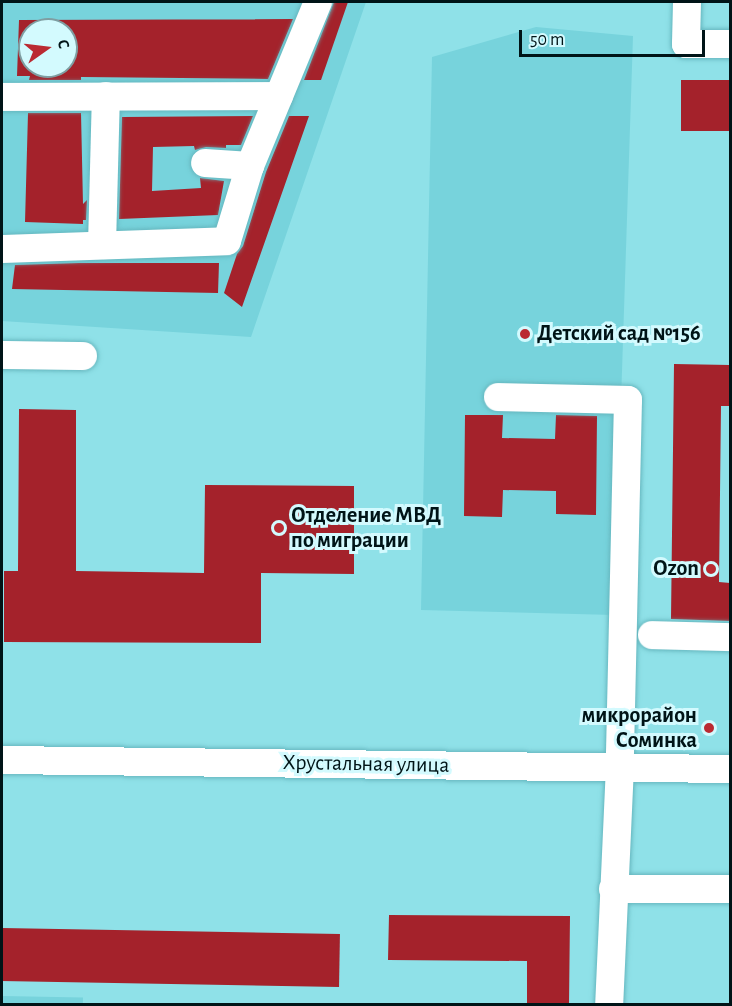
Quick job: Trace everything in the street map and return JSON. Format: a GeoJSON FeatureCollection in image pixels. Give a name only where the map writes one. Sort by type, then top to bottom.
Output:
{"type":"FeatureCollection","features":[{"type":"Feature","properties":{"kind":"street"},"geometry":{"type":"LineString","coordinates":[[2,249],[227,241],[250,166],[318,2]]}},
{"type":"Feature","properties":{"kind":"street"},"geometry":{"type":"LineString","coordinates":[[687,2],[687,44],[730,44]]}},
{"type":"Feature","properties":{"kind":"street"},"geometry":{"type":"LineString","coordinates":[[102,245],[106,96]]}},
{"type":"Feature","properties":{"kind":"street"},"geometry":{"type":"LineString","coordinates":[[2,97],[279,96]]}},
{"type":"Feature","properties":{"kind":"street"},"geometry":{"type":"LineString","coordinates":[[205,163],[250,166]]}},
{"type":"Feature","properties":{"kind":"street"},"geometry":{"type":"LineString","coordinates":[[2,355],[83,356]]}},
{"type":"Feature","properties":{"kind":"street"},"geometry":{"type":"LineString","coordinates":[[498,397],[628,400],[620,766],[609,1005]]}},
{"type":"Feature","properties":{"kind":"street"},"geometry":{"type":"LineString","coordinates":[[652,635],[730,637]]}},
{"type":"Feature","properties":{"kind":"street","name":"Хрустальная улица"},"geometry":{"type":"LineString","coordinates":[[2,760],[730,769]]}},
{"type":"Feature","properties":{"kind":"street"},"geometry":{"type":"LineString","coordinates":[[613,889],[730,888]]}},
{"type":"Feature","properties":{"kind":"shaded area"},"geometry":{"type":"Polygon","coordinates":[[[2,2],[366,2],[251,337],[2,321],[2,2]]]}},
{"type":"Feature","properties":{"kind":"shaded area","name":"Детский сад №156"},"geometry":{"type":"Polygon","coordinates":[[[536,27],[633,36],[614,615],[421,610],[432,57],[536,27]]]}},
{"type":"Feature","properties":{"kind":"shaded area"},"geometry":{"type":"Polygon","coordinates":[[[2,996],[83,997],[83,1004],[2,1004],[2,996]]]}},
{"type":"Feature","properties":{"kind":"building"},"geometry":{"type":"Polygon","coordinates":[[[334,2],[348,2],[321,80],[304,80],[334,2]]]}},
{"type":"Feature","properties":{"kind":"building"},"geometry":{"type":"Polygon","coordinates":[[[293,19],[268,79],[81,77],[81,80],[29,80],[30,78],[78,78],[78,20],[293,19]]]}},
{"type":"Feature","properties":{"kind":"building"},"geometry":{"type":"Polygon","coordinates":[[[681,80],[730,80],[730,131],[681,131],[681,80]]]}},
{"type":"Feature","properties":{"kind":"building"},"geometry":{"type":"Polygon","coordinates":[[[28,113],[81,113],[83,204],[87,200],[86,220],[83,220],[83,224],[25,222],[28,113]]]}},
{"type":"Feature","properties":{"kind":"building"},"geometry":{"type":"Polygon","coordinates":[[[253,116],[241,145],[195,150],[194,146],[153,147],[152,191],[201,188],[200,178],[224,181],[218,215],[119,219],[122,117],[253,116]]]}},
{"type":"Feature","properties":{"kind":"building"},"geometry":{"type":"Polygon","coordinates":[[[289,116],[309,116],[242,307],[224,293],[237,254],[243,246],[266,172],[289,116]]]}},
{"type":"Feature","properties":{"kind":"building"},"geometry":{"type":"Polygon","coordinates":[[[219,263],[218,293],[12,289],[15,265],[219,263]]]}},
{"type":"Feature","properties":{"kind":"building"},"geometry":{"type":"Polygon","coordinates":[[[674,364],[730,365],[730,406],[721,406],[719,582],[730,583],[730,621],[671,619],[674,364]]]}},
{"type":"Feature","properties":{"kind":"building","name":"Отделение МВД по миграции"},"geometry":{"type":"Polygon","coordinates":[[[19,409],[76,410],[76,571],[204,573],[205,485],[354,486],[354,574],[261,573],[261,643],[4,642],[4,571],[18,571],[19,409]]]}},
{"type":"Feature","properties":{"kind":"building"},"geometry":{"type":"Polygon","coordinates":[[[465,415],[503,415],[502,438],[555,439],[556,415],[597,416],[596,515],[556,514],[556,491],[503,490],[502,517],[464,516],[465,415]]]}},
{"type":"Feature","properties":{"kind":"building"},"geometry":{"type":"Polygon","coordinates":[[[389,915],[570,916],[569,1005],[527,1005],[527,961],[388,960],[389,915]]]}},
{"type":"Feature","properties":{"kind":"building"},"geometry":{"type":"Polygon","coordinates":[[[2,928],[340,934],[339,987],[2,981],[2,928]]]}},
{"type":"Feature","properties":{"kind":"place","name":"Детский сад №156"},"geometry":{"type":"Point","coordinates":[525,334]}},
{"type":"Feature","properties":{"kind":"place","name":"Отделение МВД по миграции"},"geometry":{"type":"Point","coordinates":[279,528]}},
{"type":"Feature","properties":{"kind":"place","name":"Ozon"},"geometry":{"type":"Point","coordinates":[711,569]}},
{"type":"Feature","properties":{"kind":"place","name":"микрорайон Соминка"},"geometry":{"type":"Point","coordinates":[709,728]}}]}
